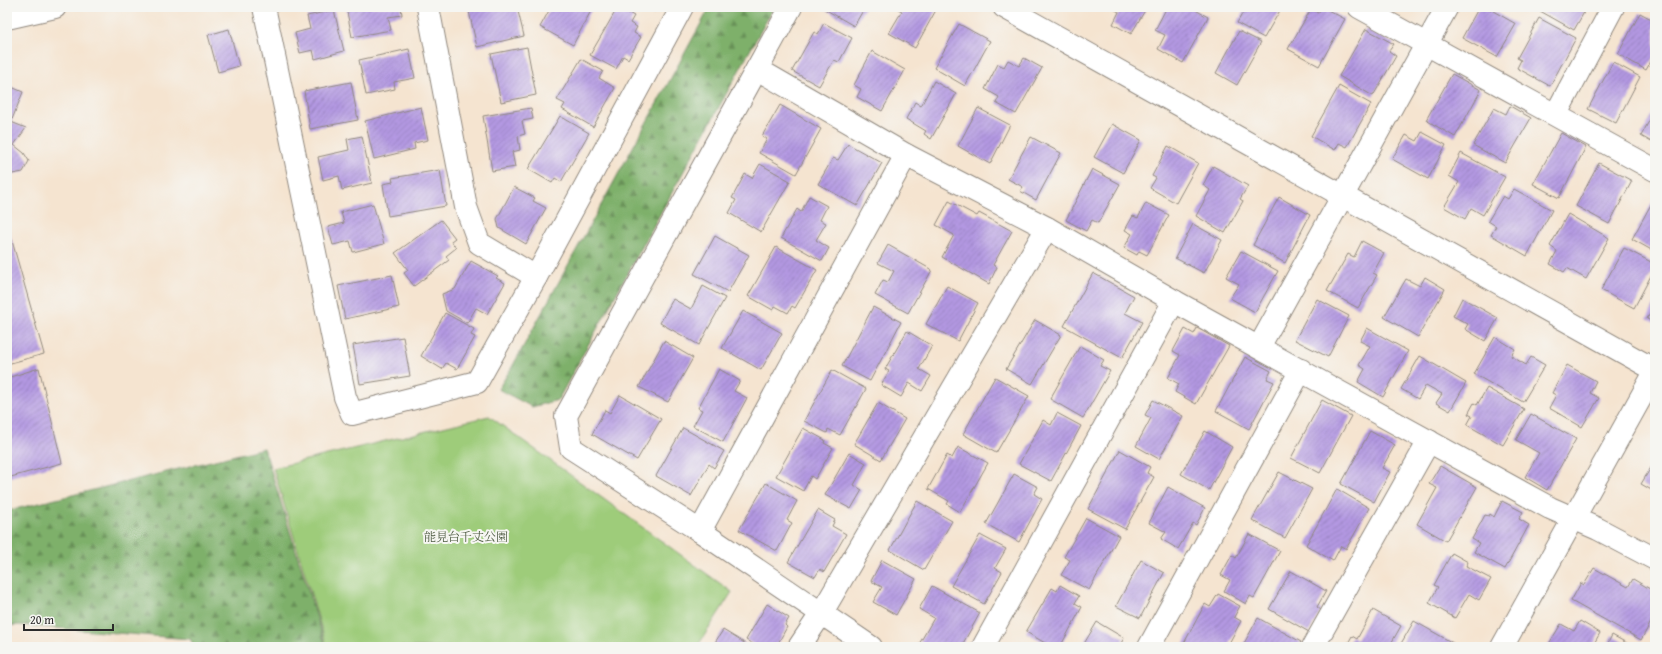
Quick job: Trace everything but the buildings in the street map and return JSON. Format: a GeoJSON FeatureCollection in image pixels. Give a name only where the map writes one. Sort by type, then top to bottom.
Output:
{"type":"FeatureCollection","features":[{"type":"Feature","properties":{"kind":"street"},"geometry":{"type":"LineString","coordinates":[[7,18],[55,7]]}},
{"type":"Feature","properties":{"kind":"street"},"geometry":{"type":"LineString","coordinates":[[264,7],[345,397],[352,414],[477,382],[536,277],[682,7]]}},
{"type":"Feature","properties":{"kind":"street"},"geometry":{"type":"LineString","coordinates":[[428,7],[466,207],[479,243],[536,277]]}},
{"type":"Feature","properties":{"kind":"street"},"geometry":{"type":"LineString","coordinates":[[791,7],[566,416],[571,448],[700,531],[871,647]]}},
{"type":"Feature","properties":{"kind":"street"},"geometry":{"type":"LineString","coordinates":[[1004,7],[1655,371],[1502,647]]}},
{"type":"Feature","properties":{"kind":"street"},"geometry":{"type":"LineString","coordinates":[[1359,7],[1426,45],[1556,114],[1655,170]]}},
{"type":"Feature","properties":{"kind":"street"},"geometry":{"type":"LineString","coordinates":[[1259,347],[1447,7]]}},
{"type":"Feature","properties":{"kind":"street"},"geometry":{"type":"LineString","coordinates":[[1556,114],[1613,7]]}},
{"type":"Feature","properties":{"kind":"street"},"geometry":{"type":"LineString","coordinates":[[757,69],[906,155],[1048,228],[1174,301],[1429,441],[1573,519],[1598,529],[1655,559]]}},
{"type":"Feature","properties":{"kind":"street"},"geometry":{"type":"LineString","coordinates":[[700,531],[906,155]]}},
{"type":"Feature","properties":{"kind":"street"},"geometry":{"type":"LineString","coordinates":[[799,647],[821,614],[1048,228]]}},
{"type":"Feature","properties":{"kind":"street"},"geometry":{"type":"LineString","coordinates":[[983,647],[1174,301]]}},
{"type":"Feature","properties":{"kind":"street"},"geometry":{"type":"LineString","coordinates":[[1149,647],[1301,370]]}},
{"type":"Feature","properties":{"kind":"street"},"geometry":{"type":"LineString","coordinates":[[1313,647],[1429,441]]}},
{"type":"Feature","properties":{"kind":"green space"},"geometry":{"type":"Polygon","coordinates":[[[710,7],[774,7],[558,400],[532,407],[498,389],[512,367],[710,7]]]}},
{"type":"Feature","properties":{"kind":"green space","name":"能見台千丈公園"},"geometry":{"type":"Polygon","coordinates":[[[489,416],[732,592],[697,647],[327,647],[273,468],[489,416]]]}},
{"type":"Feature","properties":{"kind":"green space"},"geometry":{"type":"Polygon","coordinates":[[[264,448],[326,647],[195,647],[190,639],[19,625],[7,626],[7,511],[264,448]]]}}]}
